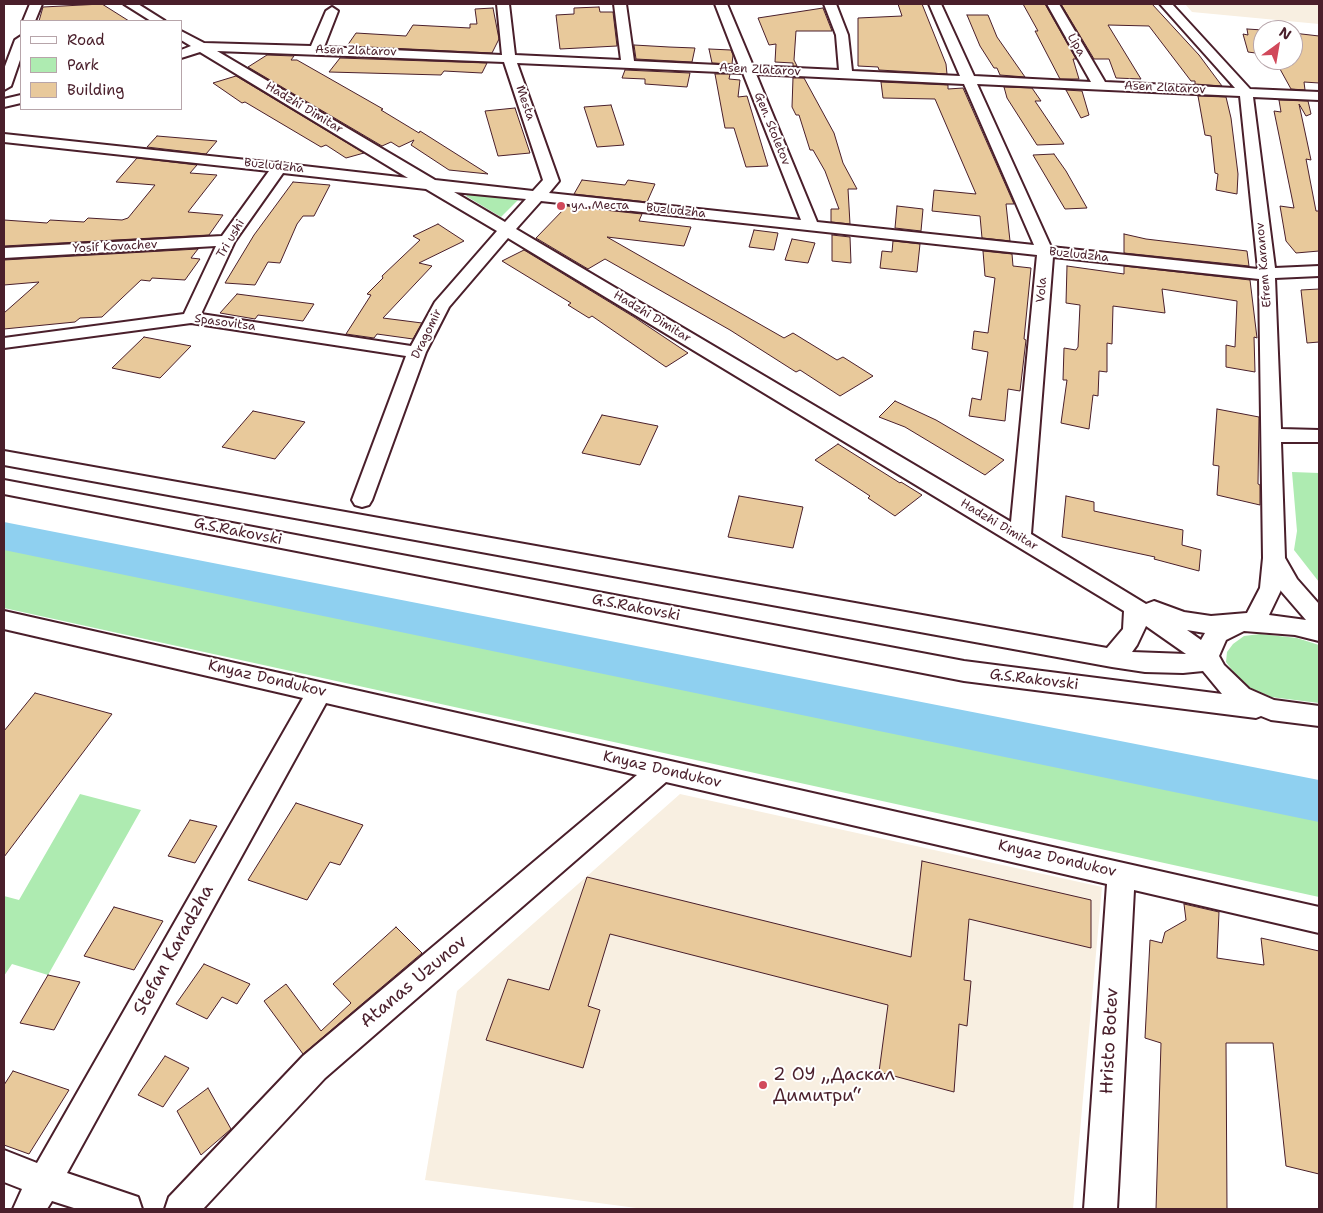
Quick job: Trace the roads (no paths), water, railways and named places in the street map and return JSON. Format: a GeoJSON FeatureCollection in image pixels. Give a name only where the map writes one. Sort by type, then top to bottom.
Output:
{"type":"FeatureCollection","features":[{"type":"Feature","properties":{"kind":"street"},"geometry":{"type":"LineString","coordinates":[[29,20],[36,4]]}},
{"type":"Feature","properties":{"kind":"street"},"geometry":{"type":"LineString","coordinates":[[130,4],[157,20]]}},
{"type":"Feature","properties":{"kind":"street","name":"Mesta"},"geometry":{"type":"LineString","coordinates":[[503,4],[509,58],[551,181],[538,196]]}},
{"type":"Feature","properties":{"kind":"street"},"geometry":{"type":"LineString","coordinates":[[620,4],[628,64]]}},
{"type":"Feature","properties":{"kind":"street","name":"Gen. Stoletov"},"geometry":{"type":"LineString","coordinates":[[721,4],[811,226]]}},
{"type":"Feature","properties":{"kind":"street"},"geometry":{"type":"LineString","coordinates":[[830,4],[842,35],[846,75]]}},
{"type":"Feature","properties":{"kind":"street","name":"Vola"},"geometry":{"type":"LineString","coordinates":[[935,4],[1045,252],[1020,538]]}},
{"type":"Feature","properties":{"kind":"street","name":"Lipa"},"geometry":{"type":"LineString","coordinates":[[1053,4],[1100,85]]}},
{"type":"Feature","properties":{"kind":"street"},"geometry":{"type":"LineString","coordinates":[[1166,4],[1246,92]]}},
{"type":"Feature","properties":{"kind":"street"},"geometry":{"type":"LineString","coordinates":[[316,50],[332,12]]}},
{"type":"Feature","properties":{"kind":"street","name":"Hadzhi Dimitar"},"geometry":{"type":"LineString","coordinates":[[182,35],[1128,603]]}},
{"type":"Feature","properties":{"kind":"street"},"geometry":{"type":"LineString","coordinates":[[4,86],[20,43]]}},
{"type":"Feature","properties":{"kind":"street"},"geometry":{"type":"LineString","coordinates":[[182,54],[202,47]]}},
{"type":"Feature","properties":{"kind":"street","name":"Asen Zlatarov"},"geometry":{"type":"LineString","coordinates":[[202,47],[509,58],[1319,96]]}},
{"type":"Feature","properties":{"kind":"street","name":"Efrem Karanov"},"geometry":{"type":"LineString","coordinates":[[1244,623],[1271,588],[1274,558],[1267,274],[1246,92]]}},
{"type":"Feature","properties":{"kind":"street"},"geometry":{"type":"LineString","coordinates":[[4,103],[20,99]]}},
{"type":"Feature","properties":{"kind":"street","name":"Buzludzha"},"geometry":{"type":"LineString","coordinates":[[6,138],[280,166],[1251,274],[1319,271]]}},
{"type":"Feature","properties":{"kind":"street","name":"Tri ushi"},"geometry":{"type":"LineString","coordinates":[[191,318],[227,241],[280,166]]}},
{"type":"Feature","properties":{"kind":"street","name":"Dragomir"},"geometry":{"type":"LineString","coordinates":[[362,500],[417,352],[446,299],[538,196]]}},
{"type":"Feature","properties":{"kind":"street","name":"Yosif Kovachev"},"geometry":{"type":"LineString","coordinates":[[4,253],[227,241]]}},
{"type":"Feature","properties":{"kind":"street","name":"Spasovitsa"},"geometry":{"type":"LineString","coordinates":[[4,343],[191,318],[417,352]]}},
{"type":"Feature","properties":{"kind":"street"},"geometry":{"type":"LineString","coordinates":[[1271,435],[1319,436]]}},
{"type":"Feature","properties":{"kind":"street","name":"G.S.Rakovski"},"geometry":{"type":"LineString","coordinates":[[4,458],[1112,658],[1144,663],[1183,664],[1208,658]]}},
{"type":"Feature","properties":{"kind":"street","name":"G.S.Rakovski"},"geometry":{"type":"LineString","coordinates":[[4,488],[964,671],[1319,716]]}},
{"type":"Feature","properties":{"kind":"street"},"geometry":{"type":"LineString","coordinates":[[1274,558],[1289,585],[1319,619]]}},
{"type":"Feature","properties":{"kind":"street"},"geometry":{"type":"LineString","coordinates":[[1112,658],[1129,639],[1134,629],[1128,603]]}},
{"type":"Feature","properties":{"kind":"street"},"geometry":{"type":"LineString","coordinates":[[1128,603],[1182,621],[1210,625],[1244,623],[1295,626],[1319,632]]}},
{"type":"Feature","properties":{"kind":"street"},"geometry":{"type":"LineString","coordinates":[[1128,603],[1208,658],[1216,672],[1232,690],[1255,704],[1271,710]]}},
{"type":"Feature","properties":{"kind":"street","name":"Knyaz Dondukov"},"geometry":{"type":"LineString","coordinates":[[4,620],[1121,873],[1319,920]]}},
{"type":"Feature","properties":{"kind":"street"},"geometry":{"type":"LineString","coordinates":[[1208,658],[1214,639],[1244,623]]}},
{"type":"Feature","properties":{"kind":"street","name":"Stefan Karadzha"},"geometry":{"type":"LineString","coordinates":[[36,1196],[320,691]]}},
{"type":"Feature","properties":{"kind":"street","name":"Atanas Uzunov"},"geometry":{"type":"LineString","coordinates":[[181,1209],[314,1067],[662,770]]}},
{"type":"Feature","properties":{"kind":"street","name":"Hristo Botev"},"geometry":{"type":"LineString","coordinates":[[1100,1209],[1121,873]]}},
{"type":"Feature","properties":{"kind":"street"},"geometry":{"type":"LineString","coordinates":[[4,1166],[36,1196],[126,1209]]}},
{"type":"Feature","properties":{"kind":"waterway"},"geometry":{"type":"LineString","coordinates":[[4,536],[1319,801]]}},
{"type":"Feature","properties":{"kind":"place","name":"ул. Места"},"geometry":{"type":"Point","coordinates":[561,206]}},
{"type":"Feature","properties":{"kind":"place","name":"2 ОУ „Даскал Димитри“"},"geometry":{"type":"Point","coordinates":[763,1085]}}]}
